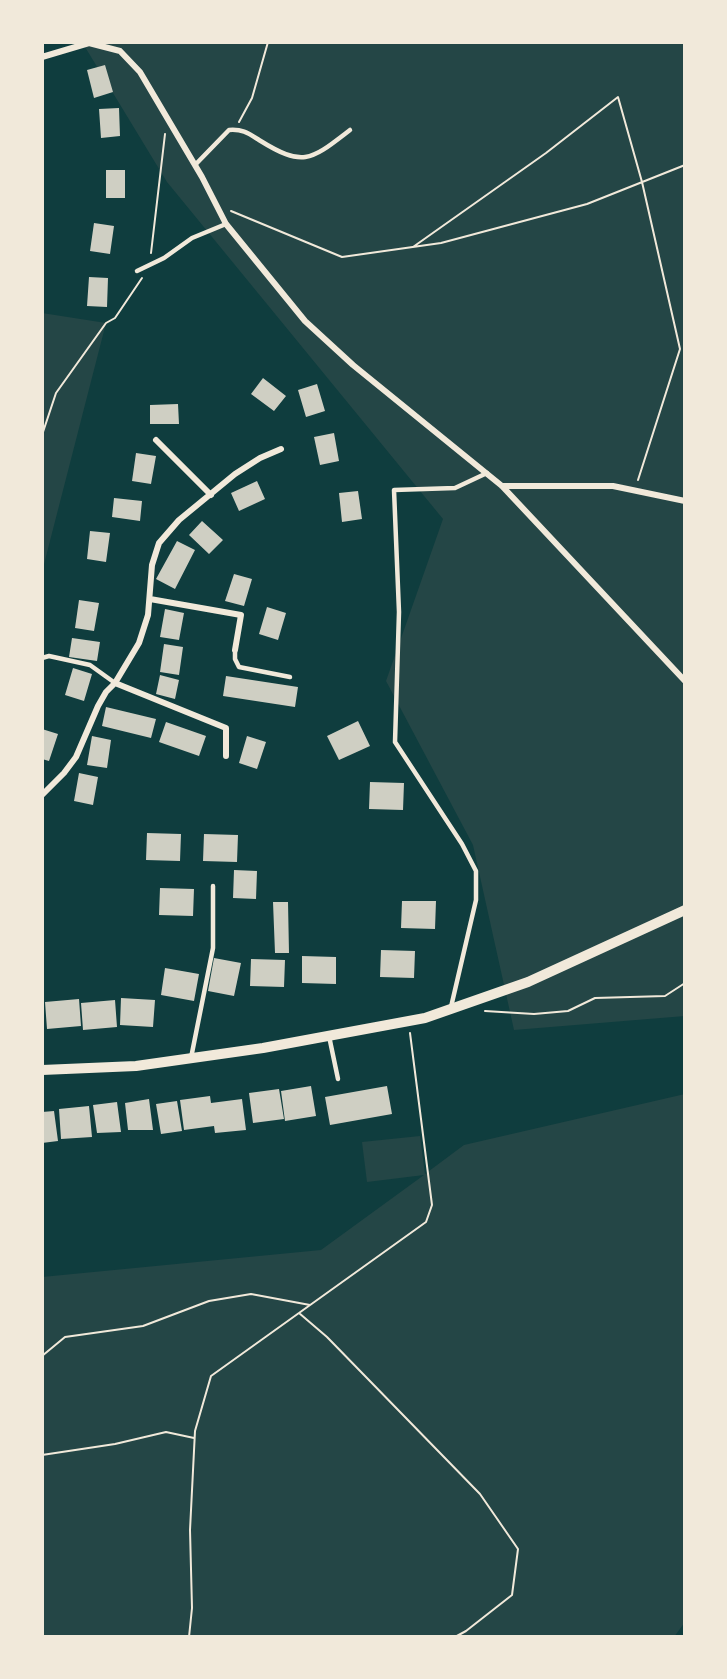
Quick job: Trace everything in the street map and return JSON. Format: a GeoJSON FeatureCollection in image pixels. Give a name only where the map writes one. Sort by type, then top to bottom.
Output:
{"type":"FeatureCollection","features":[{"type":"Feature","properties":{"kind":"street"},"geometry":{"type":"LineString","coordinates":[[42,57],[89,43],[120,51],[140,72],[195,165],[226,224],[305,321],[353,365],[502,486],[685,681]]}},
{"type":"Feature","properties":{"kind":"street"},"geometry":{"type":"LineString","coordinates":[[156,440],[211,495]]}},
{"type":"Feature","properties":{"kind":"street"},"geometry":{"type":"LineString","coordinates":[[42,795],[76,757],[94,712],[139,643],[146,622],[152,565],[159,543],[179,520],[246,466],[281,449]]}},
{"type":"Feature","properties":{"kind":"street"},"geometry":{"type":"LineString","coordinates":[[502,486],[613,486],[685,501]]}},
{"type":"Feature","properties":{"kind":"street"},"geometry":{"type":"LineString","coordinates":[[150,598],[241,615],[235,650]]}},
{"type":"Feature","properties":{"kind":"street"},"geometry":{"type":"LineString","coordinates":[[115,683],[226,728],[226,756]]}},
{"type":"Feature","properties":{"kind":"street"},"geometry":{"type":"LineString","coordinates":[[42,1070],[136,1066],[263,1048],[408,1021],[450,1010],[528,982],[685,910]]}},
{"type":"Feature","properties":{"kind":"lane"},"geometry":{"type":"LineString","coordinates":[[195,165],[230,130],[242,129],[275,150],[293,158],[315,156],[350,130]]}},
{"type":"Feature","properties":{"kind":"lane"},"geometry":{"type":"LineString","coordinates":[[137,271],[164,258],[192,238],[226,224]]}},
{"type":"Feature","properties":{"kind":"lane"},"geometry":{"type":"LineString","coordinates":[[450,1010],[476,900],[476,871],[462,844],[395,742],[399,612],[394,490],[455,488],[486,473]]}},
{"type":"Feature","properties":{"kind":"lane"},"geometry":{"type":"LineString","coordinates":[[235,650],[235,659],[239,667],[290,677]]}},
{"type":"Feature","properties":{"kind":"lane"},"geometry":{"type":"LineString","coordinates":[[42,658],[49,656],[90,665],[115,683]]}},
{"type":"Feature","properties":{"kind":"lane"},"geometry":{"type":"LineString","coordinates":[[191,1058],[213,948],[213,886]]}},
{"type":"Feature","properties":{"kind":"lane"},"geometry":{"type":"LineString","coordinates":[[329,1036],[338,1079]]}},
{"type":"Feature","properties":{"kind":"path"},"geometry":{"type":"LineString","coordinates":[[230,130],[240,121],[252,98],[268,42]]}},
{"type":"Feature","properties":{"kind":"path"},"geometry":{"type":"LineString","coordinates":[[413,247],[546,153],[618,97],[642,182],[680,349],[634,490]]}},
{"type":"Feature","properties":{"kind":"path"},"geometry":{"type":"LineString","coordinates":[[42,435],[56,393],[106,323],[115,318],[149,265],[167,118]]}},
{"type":"Feature","properties":{"kind":"path"},"geometry":{"type":"LineString","coordinates":[[216,205],[342,257],[441,243],[586,204],[685,165]]}},
{"type":"Feature","properties":{"kind":"path"},"geometry":{"type":"LineString","coordinates":[[483,1010],[534,1014],[568,1011],[595,998],[665,996],[685,983]]}},
{"type":"Feature","properties":{"kind":"path"},"geometry":{"type":"LineString","coordinates":[[189,1637],[192,1608],[190,1530],[195,1438],[211,1376],[426,1221],[432,1205],[408,1021]]}},
{"type":"Feature","properties":{"kind":"path"},"geometry":{"type":"LineString","coordinates":[[42,1356],[65,1337],[144,1326],[208,1301],[251,1294],[310,1305]]}},
{"type":"Feature","properties":{"kind":"path"},"geometry":{"type":"LineString","coordinates":[[299,1313],[335,1345],[480,1494],[518,1549],[512,1595],[455,1637]]}},
{"type":"Feature","properties":{"kind":"path"},"geometry":{"type":"LineString","coordinates":[[42,1455],[115,1444],[166,1432],[195,1438]]}},
{"type":"Feature","properties":{"kind":"shaded area"},"geometry":{"type":"Polygon","coordinates":[[[82,42],[685,42],[685,1016],[514,1030],[473,845],[386,681],[443,519],[167,182],[82,42]]]}},
{"type":"Feature","properties":{"kind":"shaded area"},"geometry":{"type":"Polygon","coordinates":[[[42,313],[106,323],[42,572],[42,313]]]}},
{"type":"Feature","properties":{"kind":"shaded area"},"geometry":{"type":"Polygon","coordinates":[[[685,1094],[685,1622],[674,1637],[42,1637],[42,1277],[321,1250],[424,1175],[367,1182],[362,1142],[420,1136],[425,1174],[464,1145],[685,1094]]]}},
{"type":"Feature","properties":{"kind":"building"},"geometry":{"type":"Polygon","coordinates":[[[105,65],[113,92],[94,98],[87,70],[105,65]]]}},
{"type":"Feature","properties":{"kind":"building"},"geometry":{"type":"Polygon","coordinates":[[[119,108],[120,136],[101,138],[99,109],[119,108]]]}},
{"type":"Feature","properties":{"kind":"building"},"geometry":{"type":"Polygon","coordinates":[[[106,170],[125,170],[125,198],[106,198],[106,170]]]}},
{"type":"Feature","properties":{"kind":"building"},"geometry":{"type":"Polygon","coordinates":[[[94,223],[114,226],[110,254],[90,251],[94,223]]]}},
{"type":"Feature","properties":{"kind":"building"},"geometry":{"type":"Polygon","coordinates":[[[89,277],[108,278],[107,307],[87,306],[89,277]]]}},
{"type":"Feature","properties":{"kind":"building"},"geometry":{"type":"Polygon","coordinates":[[[263,378],[286,396],[274,411],[251,394],[263,378]]]}},
{"type":"Feature","properties":{"kind":"building"},"geometry":{"type":"Polygon","coordinates":[[[317,384],[325,411],[306,417],[298,390],[317,384]]]}},
{"type":"Feature","properties":{"kind":"building"},"geometry":{"type":"Polygon","coordinates":[[[178,404],[179,424],[150,424],[150,405],[178,404]]]}},
{"type":"Feature","properties":{"kind":"building"},"geometry":{"type":"Polygon","coordinates":[[[334,433],[339,461],[320,465],[314,437],[334,433]]]}},
{"type":"Feature","properties":{"kind":"building"},"geometry":{"type":"Polygon","coordinates":[[[136,453],[156,456],[151,484],[132,481],[136,453]]]}},
{"type":"Feature","properties":{"kind":"building"},"geometry":{"type":"Polygon","coordinates":[[[257,481],[265,499],[239,511],[231,493],[257,481]]]}},
{"type":"Feature","properties":{"kind":"building"},"geometry":{"type":"Polygon","coordinates":[[[358,491],[362,519],[342,522],[339,493],[358,491]]]}},
{"type":"Feature","properties":{"kind":"building"},"geometry":{"type":"Polygon","coordinates":[[[114,498],[142,501],[140,521],[112,517],[114,498]]]}},
{"type":"Feature","properties":{"kind":"building"},"geometry":{"type":"Polygon","coordinates":[[[202,521],[223,540],[209,554],[189,535],[202,521]]]}},
{"type":"Feature","properties":{"kind":"building"},"geometry":{"type":"Polygon","coordinates":[[[90,531],[110,533],[106,562],[87,559],[90,531]]]}},
{"type":"Feature","properties":{"kind":"building"},"geometry":{"type":"Polygon","coordinates":[[[177,541],[195,550],[175,589],[156,579],[177,541]]]}},
{"type":"Feature","properties":{"kind":"building"},"geometry":{"type":"Polygon","coordinates":[[[234,574],[252,579],[244,606],[225,601],[234,574]]]}},
{"type":"Feature","properties":{"kind":"building"},"geometry":{"type":"Polygon","coordinates":[[[79,600],[99,603],[94,631],[75,628],[79,600]]]}},
{"type":"Feature","properties":{"kind":"building"},"geometry":{"type":"Polygon","coordinates":[[[267,607],[286,613],[278,640],[259,634],[267,607]]]}},
{"type":"Feature","properties":{"kind":"building"},"geometry":{"type":"Polygon","coordinates":[[[165,609],[184,613],[179,640],[160,637],[165,609]]]}},
{"type":"Feature","properties":{"kind":"building"},"geometry":{"type":"Polygon","coordinates":[[[72,638],[100,642],[97,661],[69,657],[72,638]]]}},
{"type":"Feature","properties":{"kind":"building"},"geometry":{"type":"Polygon","coordinates":[[[164,644],[183,647],[179,675],[160,672],[164,644]]]}},
{"type":"Feature","properties":{"kind":"building"},"geometry":{"type":"Polygon","coordinates":[[[73,668],[92,674],[84,701],[65,695],[73,668]]]}},
{"type":"Feature","properties":{"kind":"building"},"geometry":{"type":"Polygon","coordinates":[[[160,675],[179,680],[175,699],[156,694],[160,675]]]}},
{"type":"Feature","properties":{"kind":"building"},"geometry":{"type":"Polygon","coordinates":[[[226,676],[298,687],[295,707],[223,696],[226,676]]]}},
{"type":"Feature","properties":{"kind":"building"},"geometry":{"type":"Polygon","coordinates":[[[106,707],[156,719],[151,738],[102,726],[106,707]]]}},
{"type":"Feature","properties":{"kind":"building"},"geometry":{"type":"Polygon","coordinates":[[[358,721],[370,746],[339,760],[327,736],[358,721]]]}},
{"type":"Feature","properties":{"kind":"building"},"geometry":{"type":"Polygon","coordinates":[[[166,722],[206,736],[199,756],[159,742],[166,722]]]}},
{"type":"Feature","properties":{"kind":"building"},"geometry":{"type":"Polygon","coordinates":[[[42,729],[58,734],[49,761],[42,759],[42,729]]]}},
{"type":"Feature","properties":{"kind":"building"},"geometry":{"type":"Polygon","coordinates":[[[92,736],[111,740],[107,768],[87,765],[92,736]]]}},
{"type":"Feature","properties":{"kind":"building"},"geometry":{"type":"Polygon","coordinates":[[[247,736],[266,742],[257,769],[239,763],[247,736]]]}},
{"type":"Feature","properties":{"kind":"building"},"geometry":{"type":"Polygon","coordinates":[[[79,773],[98,777],[93,805],[74,801],[79,773]]]}},
{"type":"Feature","properties":{"kind":"building"},"geometry":{"type":"Polygon","coordinates":[[[370,782],[404,783],[403,810],[369,809],[370,782]]]}},
{"type":"Feature","properties":{"kind":"building"},"geometry":{"type":"Polygon","coordinates":[[[147,833],[181,834],[180,861],[146,860],[147,833]]]}},
{"type":"Feature","properties":{"kind":"building"},"geometry":{"type":"Polygon","coordinates":[[[204,834],[238,835],[237,862],[203,861],[204,834]]]}},
{"type":"Feature","properties":{"kind":"building"},"geometry":{"type":"Polygon","coordinates":[[[234,870],[257,871],[256,899],[233,898],[234,870]]]}},
{"type":"Feature","properties":{"kind":"building"},"geometry":{"type":"Polygon","coordinates":[[[160,888],[194,889],[193,916],[159,915],[160,888]]]}},
{"type":"Feature","properties":{"kind":"building"},"geometry":{"type":"Polygon","coordinates":[[[402,901],[436,901],[435,929],[401,928],[402,901]]]}},
{"type":"Feature","properties":{"kind":"building"},"geometry":{"type":"Polygon","coordinates":[[[273,902],[288,902],[289,953],[275,953],[273,902]]]}},
{"type":"Feature","properties":{"kind":"building"},"geometry":{"type":"Polygon","coordinates":[[[381,950],[415,951],[414,978],[380,977],[381,950]]]}},
{"type":"Feature","properties":{"kind":"building"},"geometry":{"type":"Polygon","coordinates":[[[302,956],[336,957],[336,984],[302,983],[302,956]]]}},
{"type":"Feature","properties":{"kind":"building"},"geometry":{"type":"Polygon","coordinates":[[[214,958],[241,963],[234,996],[208,991],[214,958]]]}},
{"type":"Feature","properties":{"kind":"building"},"geometry":{"type":"Polygon","coordinates":[[[251,959],[285,960],[284,987],[250,986],[251,959]]]}},
{"type":"Feature","properties":{"kind":"building"},"geometry":{"type":"Polygon","coordinates":[[[165,968],[199,974],[194,1001],[161,995],[165,968]]]}},
{"type":"Feature","properties":{"kind":"building"},"geometry":{"type":"Polygon","coordinates":[[[121,998],[155,1000],[153,1027],[120,1025],[121,998]]]}},
{"type":"Feature","properties":{"kind":"building"},"geometry":{"type":"Polygon","coordinates":[[[79,999],[81,1026],[47,1029],[45,1002],[79,999]]]}},
{"type":"Feature","properties":{"kind":"building"},"geometry":{"type":"Polygon","coordinates":[[[115,1000],[117,1027],[83,1030],[81,1003],[115,1000]]]}},
{"type":"Feature","properties":{"kind":"building"},"geometry":{"type":"Polygon","coordinates":[[[311,1086],[316,1116],[285,1121],[281,1091],[311,1086]]]}},
{"type":"Feature","properties":{"kind":"building"},"geometry":{"type":"Polygon","coordinates":[[[387,1086],[392,1114],[330,1125],[325,1097],[387,1086]]]}},
{"type":"Feature","properties":{"kind":"building"},"geometry":{"type":"Polygon","coordinates":[[[279,1089],[284,1119],[253,1123],[249,1093],[279,1089]]]}},
{"type":"Feature","properties":{"kind":"building"},"geometry":{"type":"Polygon","coordinates":[[[210,1096],[211,1103],[242,1099],[246,1130],[215,1133],[214,1126],[184,1130],[180,1100],[210,1096]]]}},
{"type":"Feature","properties":{"kind":"building"},"geometry":{"type":"Polygon","coordinates":[[[149,1099],[153,1130],[128,1130],[125,1103],[149,1099]]]}},
{"type":"Feature","properties":{"kind":"building"},"geometry":{"type":"Polygon","coordinates":[[[177,1101],[182,1131],[161,1134],[156,1104],[177,1101]]]}},
{"type":"Feature","properties":{"kind":"building"},"geometry":{"type":"Polygon","coordinates":[[[117,1102],[121,1132],[97,1133],[93,1105],[117,1102]]]}},
{"type":"Feature","properties":{"kind":"building"},"geometry":{"type":"Polygon","coordinates":[[[89,1106],[92,1137],[61,1139],[59,1109],[89,1106]]]}},
{"type":"Feature","properties":{"kind":"building"},"geometry":{"type":"Polygon","coordinates":[[[54,1111],[58,1141],[42,1143],[42,1112],[54,1111]]]}}]}
